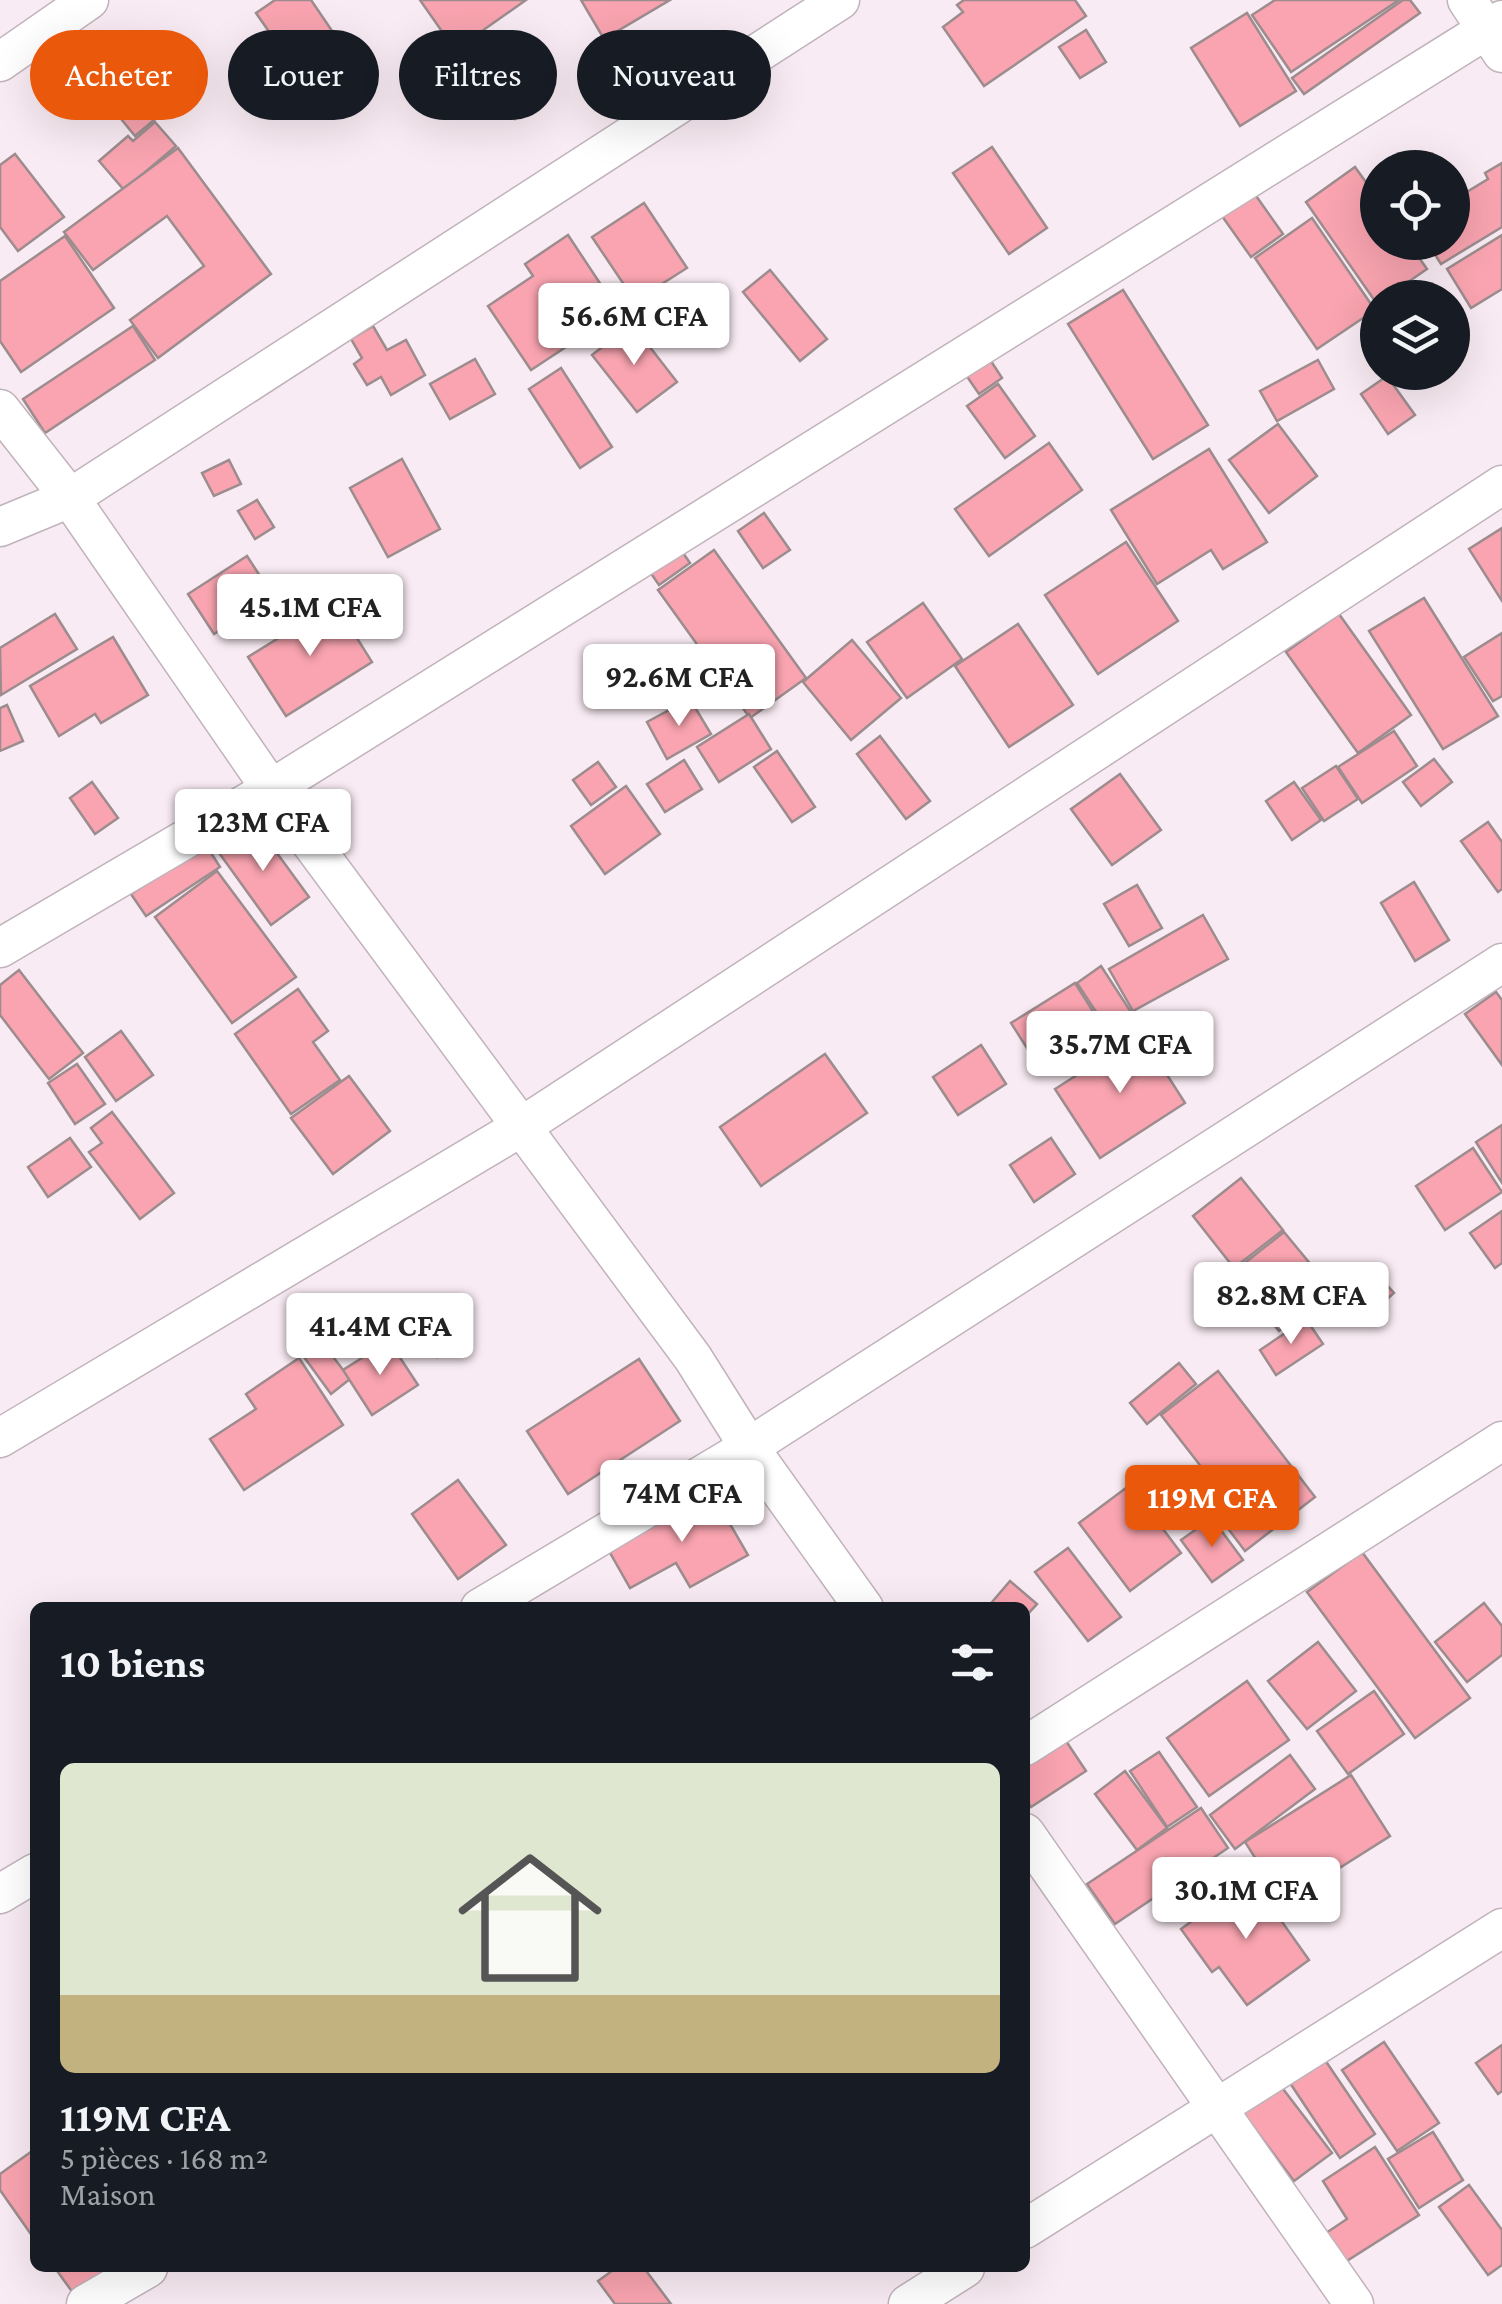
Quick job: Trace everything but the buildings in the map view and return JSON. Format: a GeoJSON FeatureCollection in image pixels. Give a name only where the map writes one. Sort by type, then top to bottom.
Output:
{"type":"FeatureCollection","features":[{"type":"Feature","properties":{"kind":"street"},"geometry":{"type":"LineString","coordinates":[[0,62],[38,14],[89,0]]}},
{"type":"Feature","properties":{"kind":"street"},"geometry":{"type":"LineString","coordinates":[[0,527],[70,498],[840,0]]}},
{"type":"Feature","properties":{"kind":"street"},"geometry":{"type":"LineString","coordinates":[[0,948],[271,789],[1489,26]]}},
{"type":"Feature","properties":{"kind":"street"},"geometry":{"type":"LineString","coordinates":[[0,409],[70,498],[271,789],[692,1358],[749,1447],[860,1602]]}},
{"type":"Feature","properties":{"kind":"street"},"geometry":{"type":"LineString","coordinates":[[0,1438],[522,1127],[1502,485]]}},
{"type":"Feature","properties":{"kind":"street"},"geometry":{"type":"LineString","coordinates":[[490,1602],[749,1447],[1502,963]]}},
{"type":"Feature","properties":{"kind":"street"},"geometry":{"type":"LineString","coordinates":[[1030,1743],[1502,1442]]}},
{"type":"Feature","properties":{"kind":"street"},"geometry":{"type":"LineString","coordinates":[[1030,1840],[1354,2304]]}},
{"type":"Feature","properties":{"kind":"street"},"geometry":{"type":"LineString","coordinates":[[0,1894],[30,1876]]}},
{"type":"Feature","properties":{"kind":"street"},"geometry":{"type":"LineString","coordinates":[[1030,2226],[1502,1928]]}},
{"type":"Feature","properties":{"kind":"street"},"geometry":{"type":"LineString","coordinates":[[86,2304],[141,2272]]}},
{"type":"Feature","properties":{"kind":"street"},"geometry":{"type":"LineString","coordinates":[[908,2304],[959,2272]]}}]}
